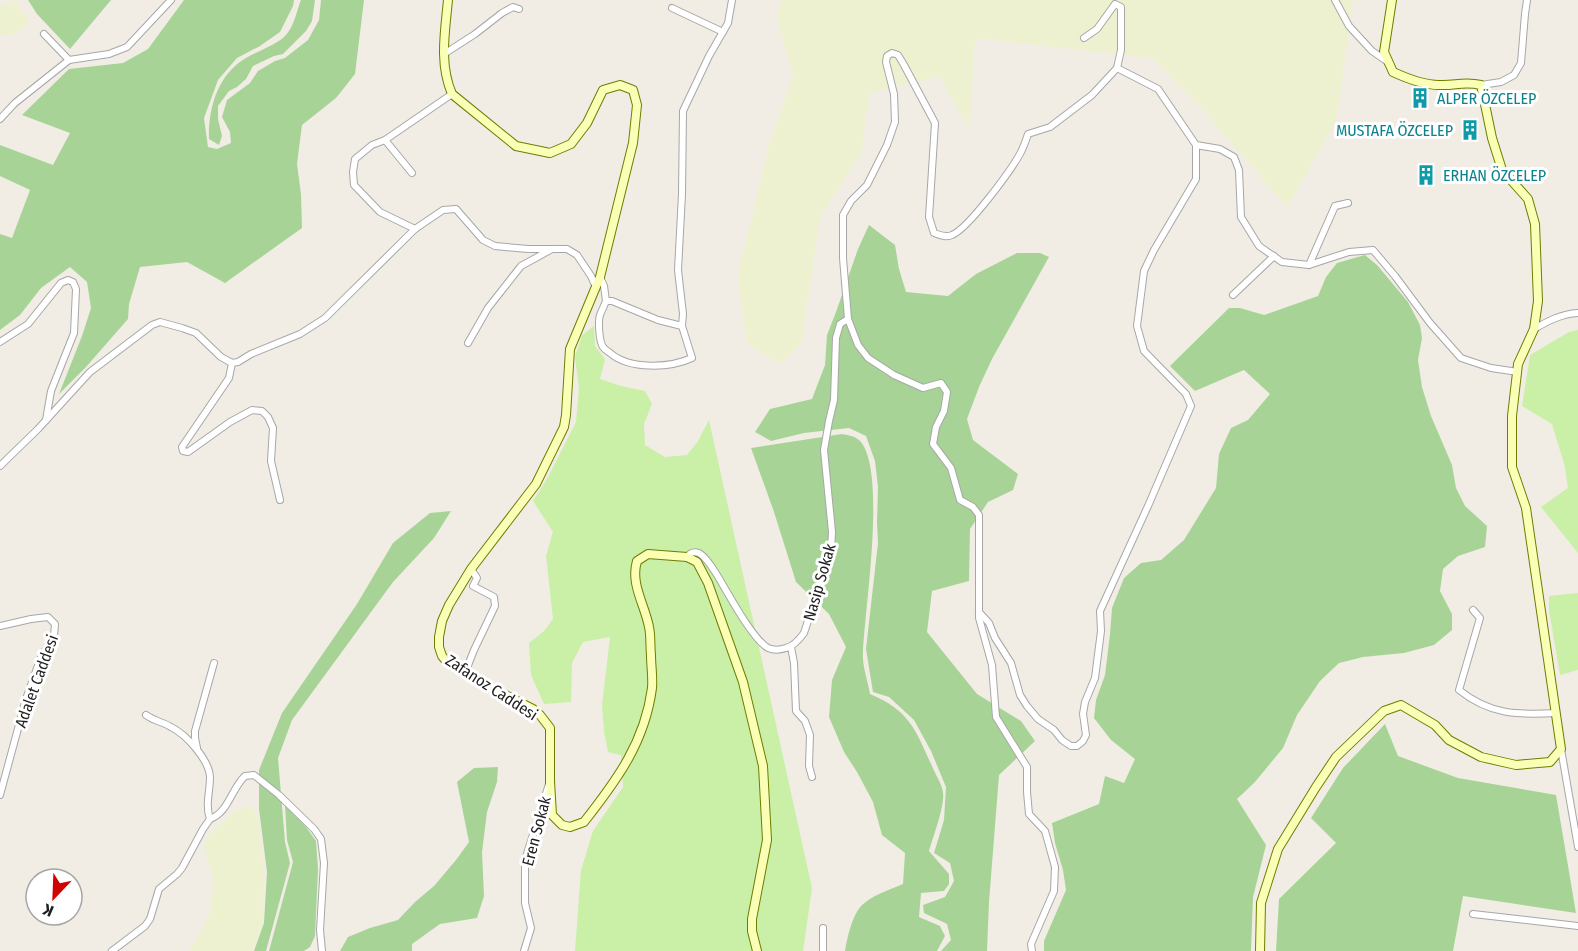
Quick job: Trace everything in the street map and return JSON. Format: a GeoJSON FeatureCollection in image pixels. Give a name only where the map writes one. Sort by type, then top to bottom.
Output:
{"type":"FeatureCollection","features":[{"type":"Feature","properties":{"kind":"street"},"geometry":{"type":"LineString","coordinates":[[0,119],[15,103],[69,60],[109,54],[127,47],[171,0]]}},
{"type":"Feature","properties":{"kind":"street"},"geometry":{"type":"LineString","coordinates":[[415,229],[380,212],[354,185],[353,172],[355,159],[372,145],[385,140],[452,94],[447,81],[444,54],[448,0]]}},
{"type":"Feature","properties":{"kind":"street"},"geometry":{"type":"LineString","coordinates":[[600,277],[606,301],[599,317],[603,347],[615,357],[632,364],[660,366],[693,358],[682,326],[683,314],[678,270],[683,111],[709,56],[728,23],[732,0]]}},
{"type":"Feature","properties":{"kind":"street"},"geometry":{"type":"LineString","coordinates":[[1335,0],[1349,26],[1372,51],[1389,62]]}},
{"type":"Feature","properties":{"kind":"street"},"geometry":{"type":"LineString","coordinates":[[1392,0],[1384,52],[1393,72],[1437,86],[1468,82],[1481,85],[1501,82],[1514,75],[1521,63],[1527,0]]}},
{"type":"Feature","properties":{"kind":"street"},"geometry":{"type":"LineString","coordinates":[[1032,951],[1031,944],[1054,891],[1055,867],[1045,831],[1029,814],[1027,767],[996,717],[992,665],[983,636],[980,612],[979,515],[973,507],[960,500],[951,468],[933,444],[936,427],[944,411],[947,392],[941,383],[923,388],[894,375],[868,358],[858,345],[848,319],[843,258],[843,215],[851,201],[867,185],[887,145],[895,122],[894,94],[886,62],[887,56],[892,52],[897,55],[914,81],[935,123],[929,217],[934,233],[940,236],[950,236],[973,216],[997,187],[1022,151],[1028,134],[1050,127],[1092,95],[1117,68],[1121,50],[1121,7],[1115,4],[1097,29],[1084,38]]}},
{"type":"Feature","properties":{"kind":"street"},"geometry":{"type":"LineString","coordinates":[[444,54],[502,13],[513,7],[519,9]]}},
{"type":"Feature","properties":{"kind":"street"},"geometry":{"type":"LineString","coordinates":[[672,8],[723,32]]}},
{"type":"Feature","properties":{"kind":"street"},"geometry":{"type":"LineString","coordinates":[[44,34],[69,60]]}},
{"type":"Feature","properties":{"kind":"street"},"geometry":{"type":"LineString","coordinates":[[980,612],[1011,663],[1020,695],[1027,706],[1038,720],[1054,730],[1062,740],[1071,746],[1077,746],[1086,735],[1083,714],[1097,666],[1101,631],[1100,610],[1191,406],[1186,394],[1144,351],[1137,326],[1144,272],[1154,250],[1196,179],[1196,145],[1158,89],[1117,68]]}},
{"type":"Feature","properties":{"kind":"street","name":"Zafanoz Caddesi"},"geometry":{"type":"LineString","coordinates":[[452,94],[516,146],[550,153],[571,144],[587,123],[603,90],[621,85],[633,90],[637,105],[633,142],[600,277],[570,349],[564,427],[536,484],[471,569],[449,605],[442,621],[439,637],[439,647],[447,662],[533,709],[550,728],[552,815],[562,825],[570,826],[584,822],[612,786],[640,736],[652,687],[650,629],[634,578],[637,561],[648,554],[687,557]]}},
{"type":"Feature","properties":{"kind":"street"},"geometry":{"type":"LineString","coordinates":[[1481,85],[1492,138],[1502,170],[1528,199],[1534,224],[1538,301],[1534,329],[1518,364],[1512,416],[1512,467],[1526,508],[1561,749],[1578,847]]}},
{"type":"Feature","properties":{"kind":"street"},"geometry":{"type":"LineString","coordinates":[[385,140],[412,173]]}},
{"type":"Feature","properties":{"kind":"street"},"geometry":{"type":"LineString","coordinates":[[1196,145],[1220,149],[1234,157],[1239,170],[1241,217],[1259,246],[1282,262],[1309,265],[1349,252],[1373,250],[1430,323],[1461,358],[1491,368],[1518,372]]}},
{"type":"Feature","properties":{"kind":"street"},"geometry":{"type":"LineString","coordinates":[[1309,265],[1335,206],[1348,203]]}},
{"type":"Feature","properties":{"kind":"street"},"geometry":{"type":"LineString","coordinates":[[0,466],[90,372],[152,325],[160,322],[196,333],[221,357],[231,363],[238,362],[251,354],[300,334],[325,318],[415,229],[443,210],[456,209],[483,240],[495,246],[567,249],[577,255],[596,288]]}},
{"type":"Feature","properties":{"kind":"street"},"geometry":{"type":"LineString","coordinates":[[468,343],[488,308],[520,266],[553,249]]}},
{"type":"Feature","properties":{"kind":"street"},"geometry":{"type":"LineString","coordinates":[[1233,295],[1274,256]]}},
{"type":"Feature","properties":{"kind":"street"},"geometry":{"type":"LineString","coordinates":[[0,342],[28,324],[61,283],[68,280],[73,282],[76,289],[74,333],[51,391],[46,420]]}},
{"type":"Feature","properties":{"kind":"street"},"geometry":{"type":"LineString","coordinates":[[606,301],[612,301],[658,320],[682,326]]}},
{"type":"Feature","properties":{"kind":"street"},"geometry":{"type":"LineString","coordinates":[[1534,329],[1568,313],[1578,313]]}},
{"type":"Feature","properties":{"kind":"street","name":"Nasip Sokak"},"geometry":{"type":"LineString","coordinates":[[791,647],[804,633],[831,550],[832,532],[824,450],[834,400],[836,338],[840,324],[848,319]]}},
{"type":"Feature","properties":{"kind":"street"},"geometry":{"type":"LineString","coordinates":[[231,363],[229,378],[182,447],[183,451],[188,452],[252,410],[262,411],[273,428],[271,461],[280,500]]}},
{"type":"Feature","properties":{"kind":"street"},"geometry":{"type":"LineString","coordinates":[[757,951],[752,920],[767,840],[763,765],[742,682],[708,583],[696,562],[687,557],[689,554],[698,553],[711,566],[764,645],[775,650],[791,647],[796,711],[805,721],[810,735],[809,766],[812,777]]}},
{"type":"Feature","properties":{"kind":"street"},"geometry":{"type":"LineString","coordinates":[[465,673],[495,606],[494,597],[474,586],[477,578],[471,569]]}},
{"type":"Feature","properties":{"kind":"street"},"geometry":{"type":"LineString","coordinates":[[1473,610],[1480,618],[1459,690],[1468,698],[1506,713],[1525,715],[1556,713]]}},
{"type":"Feature","properties":{"kind":"street","name":"Adalet Caddesi"},"geometry":{"type":"LineString","coordinates":[[0,626],[48,617],[55,624],[54,636],[41,657],[26,699],[0,795]]}},
{"type":"Feature","properties":{"kind":"street"},"geometry":{"type":"LineString","coordinates":[[198,752],[195,731],[214,663]]}},
{"type":"Feature","properties":{"kind":"street"},"geometry":{"type":"LineString","coordinates":[[1260,951],[1261,903],[1278,849],[1336,757],[1384,711],[1401,705],[1435,725],[1449,740],[1481,757],[1516,765],[1550,762],[1561,749]]}},
{"type":"Feature","properties":{"kind":"street"},"geometry":{"type":"LineString","coordinates":[[146,715],[171,726],[184,735],[207,764],[210,780],[207,811],[210,819]]}},
{"type":"Feature","properties":{"kind":"street"},"geometry":{"type":"LineString","coordinates":[[112,951],[145,926],[150,919],[159,889],[182,868],[203,829],[210,819],[222,811],[240,780],[245,776],[254,776],[279,795],[321,839],[324,863],[320,930],[322,951]]}},
{"type":"Feature","properties":{"kind":"street","name":"Eren Sokak"},"geometry":{"type":"LineString","coordinates":[[524,951],[531,928],[525,903],[525,860],[550,781]]}},
{"type":"Feature","properties":{"kind":"street"},"geometry":{"type":"LineString","coordinates":[[1473,914],[1578,927]]}},
{"type":"Feature","properties":{"kind":"street"},"geometry":{"type":"LineString","coordinates":[[822,951],[823,928]]}},
{"type":"Feature","properties":{"kind":"green space"},"geometry":{"type":"Polygon","coordinates":[[[16,0],[29,23],[14,34],[0,35],[0,6],[16,0]]]}},
{"type":"Feature","properties":{"kind":"green space"},"geometry":{"type":"Polygon","coordinates":[[[28,0],[111,0],[70,49],[37,14],[28,0]]]}},
{"type":"Feature","properties":{"kind":"green space"},"geometry":{"type":"Polygon","coordinates":[[[184,0],[294,0],[280,32],[237,58],[218,80],[204,118],[208,147],[217,149],[231,143],[230,132],[222,117],[227,100],[250,83],[258,71],[285,58],[308,40],[319,20],[321,0],[364,0],[355,74],[336,98],[302,125],[297,164],[302,228],[225,283],[187,262],[140,267],[129,304],[128,319],[59,394],[91,308],[87,282],[70,267],[41,288],[20,315],[0,330],[0,234],[12,238],[30,190],[0,176],[0,145],[53,165],[70,133],[22,115],[69,69],[123,63],[148,49],[184,0]]]}},
{"type":"Feature","properties":{"kind":"green space"},"geometry":{"type":"Polygon","coordinates":[[[301,0],[315,0],[312,21],[306,31],[283,54],[253,66],[246,79],[229,91],[218,106],[222,136],[219,145],[209,139],[210,116],[222,82],[236,65],[285,36],[293,24],[301,0]]]}},
{"type":"Feature","properties":{"kind":"green space"},"geometry":{"type":"Polygon","coordinates":[[[782,0],[1353,0],[1336,122],[1287,207],[1202,109],[1152,58],[975,38],[969,129],[939,76],[869,93],[861,154],[820,217],[801,344],[779,364],[746,342],[738,274],[768,149],[793,75],[777,18],[782,0]]]}},
{"type":"Feature","properties":{"kind":"green space"},"geometry":{"type":"Polygon","coordinates":[[[869,225],[895,245],[906,292],[948,296],[976,274],[1017,253],[1040,253],[1049,257],[992,359],[967,419],[973,440],[1018,474],[1013,490],[988,502],[970,529],[969,581],[932,591],[927,632],[977,694],[1021,721],[1035,741],[999,775],[987,951],[941,951],[951,940],[947,924],[924,913],[923,905],[945,897],[954,881],[950,863],[934,853],[944,820],[946,787],[931,751],[914,720],[889,697],[873,692],[866,649],[878,543],[878,487],[875,461],[866,436],[849,428],[804,433],[771,441],[755,432],[770,409],[812,399],[825,365],[827,335],[869,225]]]}},
{"type":"Feature","properties":{"kind":"green space"},"geometry":{"type":"Polygon","coordinates":[[[1365,255],[1377,265],[1408,302],[1420,325],[1422,338],[1418,360],[1422,387],[1431,416],[1452,465],[1456,488],[1465,506],[1487,526],[1485,547],[1458,556],[1443,569],[1440,591],[1452,614],[1452,630],[1434,645],[1404,653],[1363,657],[1339,663],[1320,681],[1297,715],[1283,748],[1255,782],[1237,799],[1266,845],[1253,897],[1251,951],[1044,951],[1044,941],[1066,890],[1052,823],[1099,804],[1105,776],[1124,783],[1135,759],[1111,740],[1094,718],[1096,700],[1105,675],[1112,608],[1124,578],[1141,563],[1161,560],[1184,540],[1216,488],[1219,454],[1231,428],[1248,420],[1270,394],[1244,370],[1195,391],[1170,366],[1229,308],[1240,308],[1264,315],[1318,296],[1326,277],[1337,263],[1365,255]]]}},
{"type":"Feature","properties":{"kind":"green space"},"geometry":{"type":"Polygon","coordinates":[[[594,326],[595,346],[605,359],[600,379],[645,391],[652,404],[644,424],[645,445],[665,457],[687,455],[698,441],[709,420],[812,888],[803,951],[575,951],[581,870],[593,831],[623,787],[621,755],[608,752],[604,731],[602,705],[610,637],[583,642],[572,663],[571,702],[544,704],[531,675],[529,643],[544,631],[553,619],[546,556],[553,532],[533,501],[576,422],[579,388],[575,357],[582,335],[594,326]]]}},
{"type":"Feature","properties":{"kind":"green space"},"geometry":{"type":"Polygon","coordinates":[[[1578,330],[1578,553],[1541,507],[1568,488],[1565,467],[1552,424],[1522,406],[1530,355],[1569,332],[1578,330]]]}},
{"type":"Feature","properties":{"kind":"green space"},"geometry":{"type":"Polygon","coordinates":[[[842,434],[859,440],[868,455],[872,479],[872,541],[863,658],[870,694],[894,707],[910,722],[943,792],[941,813],[929,851],[949,874],[949,884],[944,891],[921,893],[919,917],[940,926],[945,936],[937,951],[845,951],[853,921],[861,906],[875,896],[903,884],[905,853],[882,835],[873,802],[844,752],[829,717],[832,680],[846,647],[829,614],[796,582],[751,448],[842,434]]]}},
{"type":"Feature","properties":{"kind":"green space"},"geometry":{"type":"Polygon","coordinates":[[[451,511],[434,538],[393,582],[292,720],[278,758],[285,842],[290,863],[266,951],[254,951],[264,923],[267,872],[259,809],[259,770],[282,713],[357,604],[393,543],[430,513],[451,511]]]}},
{"type":"Feature","properties":{"kind":"green space"},"geometry":{"type":"Polygon","coordinates":[[[1578,593],[1578,670],[1560,675],[1549,610],[1549,596],[1578,593]]]}},
{"type":"Feature","properties":{"kind":"green space"},"geometry":{"type":"Polygon","coordinates":[[[1385,724],[1398,756],[1458,778],[1556,795],[1576,913],[1463,896],[1453,951],[1276,951],[1279,899],[1336,843],[1311,818],[1343,768],[1385,724]]]}},
{"type":"Feature","properties":{"kind":"green space"},"geometry":{"type":"Polygon","coordinates":[[[498,767],[497,782],[487,812],[482,852],[484,896],[477,918],[440,924],[412,944],[412,951],[340,951],[348,937],[398,920],[434,886],[469,842],[457,782],[474,768],[498,767]]]}},
{"type":"Feature","properties":{"kind":"green space"},"geometry":{"type":"Polygon","coordinates":[[[285,805],[316,841],[318,869],[315,936],[310,947],[304,951],[269,951],[293,862],[287,840],[285,805]]]}},
{"type":"Feature","properties":{"kind":"green space"},"geometry":{"type":"Polygon","coordinates":[[[248,806],[257,812],[264,871],[263,923],[252,951],[190,951],[210,913],[214,880],[206,855],[205,838],[236,811],[248,806]]]}},
{"type":"Feature","properties":{"kind":"place","name":"ALPER ÖZCELEP"},"geometry":{"type":"Point","coordinates":[1420,98]}},
{"type":"Feature","properties":{"kind":"place","name":"MUSTAFA ÖZCELEP"},"geometry":{"type":"Point","coordinates":[1470,130]}},
{"type":"Feature","properties":{"kind":"place","name":"ERHAN ÖZCELEP"},"geometry":{"type":"Point","coordinates":[1426,175]}}]}
